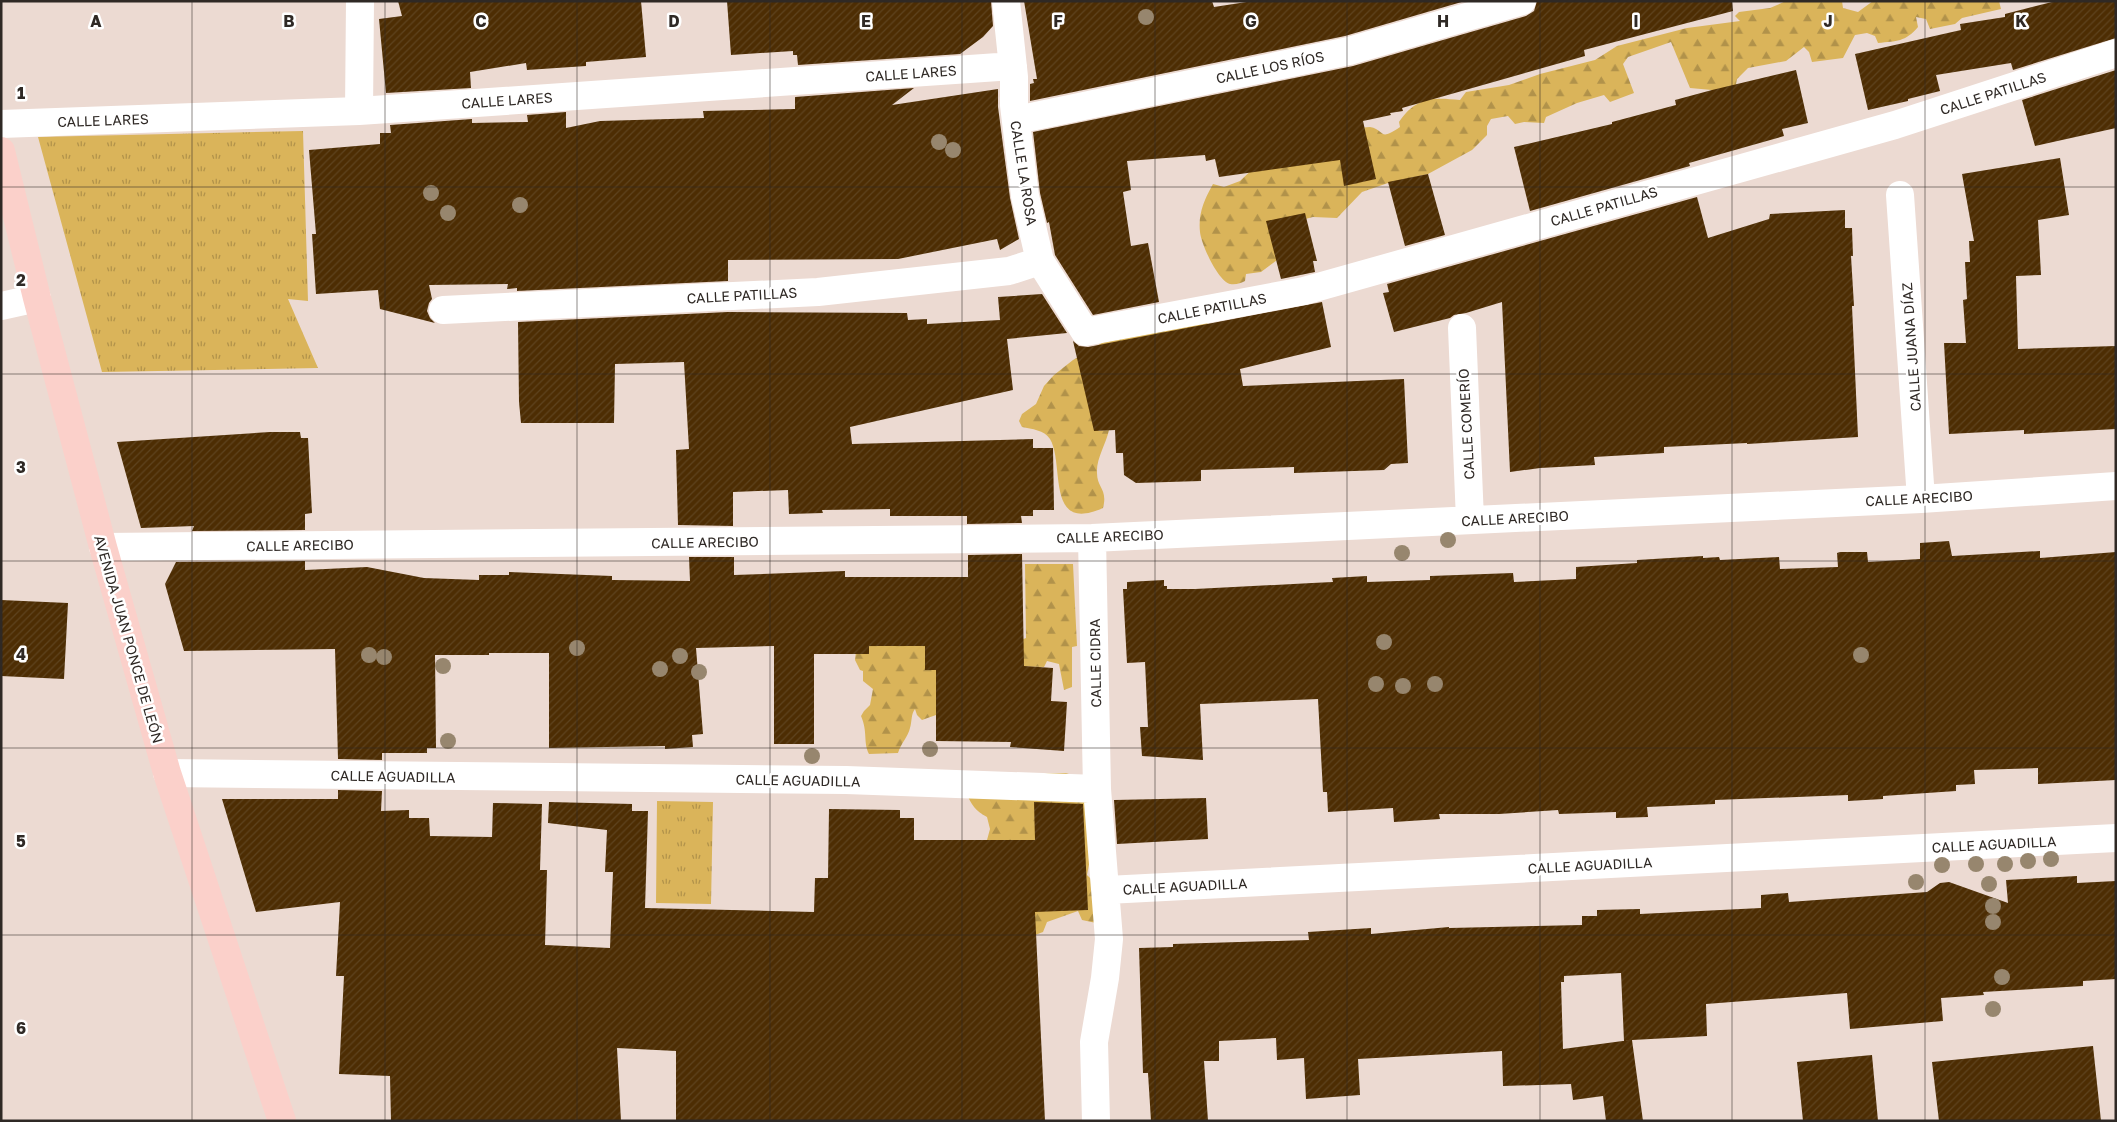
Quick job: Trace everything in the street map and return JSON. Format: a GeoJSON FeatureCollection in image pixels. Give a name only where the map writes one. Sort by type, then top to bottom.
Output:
{"type":"FeatureCollection","features":[{"type":"Feature","properties":{"kind":"main road","name":"AVENIDA JUAN PONCE DE LEÓN"},"geometry":{"type":"LineString","coordinates":[[1,151],[37,298],[103,547],[167,773],[282,1121]]}},
{"type":"Feature","properties":{"kind":"street"},"geometry":{"type":"LineString","coordinates":[[359,110],[360,1]]}},
{"type":"Feature","properties":{"kind":"street","name":"CALLE LA ROSA"},"geometry":{"type":"LineString","coordinates":[[1006,1],[1013,66],[1016,120],[1025,196],[1040,261],[1085,332]]}},
{"type":"Feature","properties":{"kind":"street","name":"CALLE LOS RÍOS"},"geometry":{"type":"LineString","coordinates":[[1016,120],[1349,51],[1522,1]]}},
{"type":"Feature","properties":{"kind":"street","name":"CALLE PATILLAS"},"geometry":{"type":"LineString","coordinates":[[1085,332],[1313,288],[1895,125],[2116,53]]}},
{"type":"Feature","properties":{"kind":"street","name":"CALLE LARES"},"geometry":{"type":"LineString","coordinates":[[1,124],[359,110],[1013,66]]}},
{"type":"Feature","properties":{"kind":"street","name":"CALLE JUANA DÍAZ"},"geometry":{"type":"LineString","coordinates":[[1900,195],[1921,499]]}},
{"type":"Feature","properties":{"kind":"street","name":"CALLE PATILLAS"},"geometry":{"type":"LineString","coordinates":[[443,310],[818,292],[1009,271],[1040,261]]}},
{"type":"Feature","properties":{"kind":"street"},"geometry":{"type":"LineString","coordinates":[[1,306],[37,298]]}},
{"type":"Feature","properties":{"kind":"street","name":"CALLE COMERÍO"},"geometry":{"type":"LineString","coordinates":[[1462,328],[1470,520]]}},
{"type":"Feature","properties":{"kind":"street","name":"CALLE ARECIBO"},"geometry":{"type":"LineString","coordinates":[[103,547],[1092,538],[1921,499],[2116,486]]}},
{"type":"Feature","properties":{"kind":"street","name":"CALLE CIDRA"},"geometry":{"type":"LineString","coordinates":[[1092,538],[1097,789]]}},
{"type":"Feature","properties":{"kind":"street","name":"CALLE AGUADILLA"},"geometry":{"type":"LineString","coordinates":[[167,773],[846,780],[1097,789],[1107,890],[2116,838]]}},
{"type":"Feature","properties":{"kind":"street"},"geometry":{"type":"LineString","coordinates":[[1096,1121],[1094,1042],[1108,958],[1107,890]]}},
{"type":"Feature","properties":{"kind":"green space"},"geometry":{"type":"Polygon","coordinates":[[[1786,1],[1842,1],[1843,8],[1858,12],[1873,1],[1999,1],[2001,9],[1962,18],[1955,24],[1930,29],[1926,19],[1916,17],[1918,27],[1909,36],[1896,41],[1878,43],[1875,36],[1867,33],[1855,35],[1843,58],[1812,62],[1809,52],[1804,47],[1786,61],[1748,68],[1737,79],[1735,89],[1716,104],[1712,90],[1690,88],[1671,42],[1628,57],[1623,64],[1634,93],[1610,102],[1604,95],[1577,103],[1546,117],[1544,123],[1524,122],[1515,124],[1508,116],[1491,119],[1487,126],[1487,135],[1472,150],[1428,174],[1388,183],[1362,192],[1337,218],[1313,217],[1278,226],[1284,255],[1261,272],[1246,274],[1245,281],[1243,282],[1230,284],[1225,281],[1215,269],[1207,253],[1201,238],[1200,219],[1204,201],[1213,184],[1224,187],[1240,181],[1259,163],[1357,128],[1370,127],[1383,134],[1388,134],[1400,127],[1399,122],[1405,114],[1418,103],[1425,100],[1460,100],[1466,92],[1509,85],[1540,74],[1595,60],[1617,46],[1687,28],[1740,21],[1735,16],[1739,12],[1770,8],[1786,1]]]}},
{"type":"Feature","properties":{"kind":"green space"},"geometry":{"type":"Polygon","coordinates":[[[303,131],[308,301],[288,299],[318,368],[102,372],[38,137],[303,131]]]}},
{"type":"Feature","properties":{"kind":"green space"},"geometry":{"type":"Polygon","coordinates":[[[1203,320],[1212,327],[1098,431],[1109,430],[1097,468],[1097,478],[1104,497],[1103,508],[1085,514],[1072,512],[1065,504],[1060,493],[1054,450],[1050,439],[1034,429],[1022,427],[1019,421],[1022,414],[1036,404],[1044,386],[1054,375],[1073,360],[1112,337],[1203,320]]]}},
{"type":"Feature","properties":{"kind":"green space"},"geometry":{"type":"Polygon","coordinates":[[[1025,564],[1073,564],[1077,646],[1072,647],[1072,687],[1064,690],[1059,664],[1047,661],[1044,667],[1012,666],[1009,645],[1026,638],[1025,564]]]}},
{"type":"Feature","properties":{"kind":"green space"},"geometry":{"type":"Polygon","coordinates":[[[876,642],[926,642],[925,670],[936,670],[936,715],[922,720],[917,715],[915,709],[909,731],[898,753],[869,754],[866,745],[861,716],[870,705],[873,689],[863,681],[863,671],[860,670],[855,660],[856,651],[876,642]]]}},
{"type":"Feature","properties":{"kind":"green space"},"geometry":{"type":"Polygon","coordinates":[[[1047,773],[1066,773],[1084,779],[1092,849],[1087,875],[1095,883],[1096,923],[1082,920],[1078,911],[1047,922],[1043,932],[1019,941],[987,925],[987,840],[990,829],[987,817],[974,807],[966,792],[1047,773]]]}},
{"type":"Feature","properties":{"kind":"green space"},"geometry":{"type":"Polygon","coordinates":[[[657,801],[713,802],[711,904],[656,903],[657,801]]]}},
{"type":"Feature","properties":{"kind":"building"},"geometry":{"type":"Polygon","coordinates":[[[398,1],[641,1],[646,57],[586,62],[586,66],[527,70],[526,63],[470,72],[471,88],[386,93],[379,19],[402,16],[398,1]]]}},
{"type":"Feature","properties":{"kind":"building"},"geometry":{"type":"Polygon","coordinates":[[[727,1],[991,1],[993,26],[983,37],[960,54],[798,65],[797,55],[793,55],[793,51],[731,55],[727,1]]]}},
{"type":"Feature","properties":{"kind":"building"},"geometry":{"type":"Polygon","coordinates":[[[1024,1],[1212,1],[1214,7],[1253,1],[1465,1],[1345,36],[1030,101],[1030,84],[1034,83],[1033,79],[1037,79],[1024,1]]]}},
{"type":"Feature","properties":{"kind":"building"},"geometry":{"type":"Polygon","coordinates":[[[1537,1],[1732,1],[1733,11],[1584,50],[1585,56],[1402,108],[1403,111],[1390,113],[1391,115],[1363,121],[1376,179],[1344,186],[1340,160],[1219,177],[1215,159],[1206,161],[1205,155],[1127,161],[1131,190],[1123,192],[1131,246],[1148,243],[1159,302],[1093,315],[1055,255],[1049,222],[1047,223],[1040,193],[1033,132],[1353,66],[1526,16],[1534,11],[1537,1]]]}},
{"type":"Feature","properties":{"kind":"building"},"geometry":{"type":"Polygon","coordinates":[[[2056,1],[2116,1],[2116,38],[2013,70],[2011,63],[1936,75],[1940,91],[1908,99],[1908,101],[1868,110],[1855,54],[1961,30],[1960,24],[2005,17],[2005,14],[2056,1]]]}},
{"type":"Feature","properties":{"kind":"building"},"geometry":{"type":"Polygon","coordinates":[[[1796,70],[1808,123],[1782,129],[1784,136],[1689,163],[1690,166],[1530,211],[1514,147],[1612,124],[1612,122],[1676,105],[1675,100],[1796,70]]]}},
{"type":"Feature","properties":{"kind":"building"},"geometry":{"type":"Polygon","coordinates":[[[2116,70],[2116,128],[2035,146],[2022,100],[2116,70]]]}},
{"type":"Feature","properties":{"kind":"building"},"geometry":{"type":"Polygon","coordinates":[[[914,88],[892,105],[998,89],[998,107],[1010,198],[1019,239],[1000,250],[997,239],[898,259],[728,260],[728,281],[517,291],[517,288],[507,289],[508,284],[429,285],[432,299],[427,311],[435,323],[380,309],[378,290],[316,294],[312,234],[316,234],[309,150],[380,144],[380,133],[391,133],[390,125],[472,119],[472,123],[528,122],[527,115],[566,112],[566,128],[600,121],[704,118],[703,111],[795,109],[795,97],[914,88]]]}},
{"type":"Feature","properties":{"kind":"building"},"geometry":{"type":"Polygon","coordinates":[[[2060,158],[2069,215],[2038,220],[2041,275],[2016,276],[2018,349],[2116,346],[2116,429],[2024,434],[2024,430],[1949,434],[1944,343],[1966,343],[1963,300],[1967,299],[1965,262],[1970,262],[1969,241],[1974,241],[1962,174],[2060,158]]]}},
{"type":"Feature","properties":{"kind":"building"},"geometry":{"type":"Polygon","coordinates":[[[1428,174],[1445,235],[1405,246],[1388,182],[1428,174]]]}},
{"type":"Feature","properties":{"kind":"building"},"geometry":{"type":"Polygon","coordinates":[[[1697,197],[1708,238],[1769,219],[1770,214],[1845,210],[1845,228],[1852,228],[1853,256],[1851,256],[1854,306],[1852,306],[1858,437],[1664,447],[1664,453],[1594,457],[1595,465],[1540,468],[1510,472],[1502,302],[1394,332],[1383,293],[1389,292],[1387,284],[1697,197]]]}},
{"type":"Feature","properties":{"kind":"building"},"geometry":{"type":"Polygon","coordinates":[[[1305,213],[1317,261],[1313,261],[1315,272],[1281,279],[1266,221],[1305,213]]]}},
{"type":"Feature","properties":{"kind":"building"},"geometry":{"type":"Polygon","coordinates":[[[1042,294],[1067,333],[1007,339],[1013,390],[850,427],[852,444],[1033,439],[1033,448],[1053,448],[1054,510],[1033,510],[1033,516],[1021,516],[1022,523],[967,524],[967,516],[890,516],[890,509],[822,510],[823,513],[789,514],[788,490],[733,492],[733,526],[678,525],[676,450],[689,449],[684,362],[615,364],[614,423],[521,423],[518,322],[728,312],[907,313],[908,320],[927,319],[927,324],[1000,320],[998,297],[1042,294]]]}},
{"type":"Feature","properties":{"kind":"building"},"geometry":{"type":"Polygon","coordinates":[[[1322,302],[1331,347],[1240,369],[1243,386],[1404,379],[1408,463],[1391,464],[1384,470],[1294,473],[1294,467],[1201,470],[1201,481],[1136,483],[1124,475],[1123,453],[1116,453],[1115,430],[1094,431],[1073,341],[1079,346],[1088,347],[1322,302]]]}},
{"type":"Feature","properties":{"kind":"building"},"geometry":{"type":"Polygon","coordinates":[[[270,432],[300,432],[301,438],[308,438],[312,513],[305,514],[305,530],[192,531],[194,526],[141,528],[117,442],[270,432]]]}},
{"type":"Feature","properties":{"kind":"building"},"geometry":{"type":"Polygon","coordinates":[[[1949,541],[1952,556],[2040,551],[2040,558],[2116,552],[2116,780],[2038,784],[2038,768],[1974,770],[1975,784],[1956,785],[1956,791],[1883,796],[1883,799],[1848,801],[1848,795],[1715,800],[1715,804],[1647,807],[1648,817],[1616,818],[1616,812],[1559,814],[1558,810],[1499,814],[1439,814],[1440,819],[1394,822],[1393,808],[1328,812],[1327,792],[1323,792],[1318,699],[1200,704],[1203,760],[1142,756],[1140,727],[1148,727],[1145,662],[1127,663],[1123,589],[1127,589],[1127,582],[1164,580],[1164,586],[1167,586],[1167,589],[1195,589],[1333,582],[1332,578],[1367,576],[1367,582],[1430,580],[1430,576],[1513,573],[1514,582],[1576,579],[1576,567],[1637,563],[1637,560],[1703,556],[1703,558],[1719,557],[1720,560],[1779,557],[1780,569],[1838,567],[1837,553],[1840,552],[1867,552],[1868,562],[1920,559],[1920,543],[1949,541]]]}},
{"type":"Feature","properties":{"kind":"building"},"geometry":{"type":"Polygon","coordinates":[[[1022,554],[1024,666],[1053,668],[1051,701],[1067,702],[1064,751],[1010,747],[1011,742],[936,741],[936,670],[925,670],[925,646],[869,646],[869,654],[814,654],[814,744],[774,744],[774,646],[696,648],[703,734],[692,735],[693,747],[665,749],[665,746],[549,748],[549,653],[489,653],[489,655],[435,655],[436,748],[427,748],[427,753],[382,753],[382,760],[338,759],[335,649],[184,651],[165,584],[176,562],[305,561],[305,570],[367,567],[424,578],[479,580],[479,575],[509,575],[509,572],[612,576],[612,580],[690,581],[689,557],[734,557],[734,575],[845,571],[845,577],[968,577],[968,555],[1022,554]]]}},
{"type":"Feature","properties":{"kind":"building"},"geometry":{"type":"Polygon","coordinates":[[[1,600],[68,603],[64,679],[1,676],[1,600]]]}},
{"type":"Feature","properties":{"kind":"building"},"geometry":{"type":"Polygon","coordinates":[[[338,790],[382,791],[381,811],[409,810],[409,818],[429,818],[430,836],[492,837],[493,803],[542,804],[540,870],[547,870],[545,945],[610,948],[613,872],[605,872],[607,830],[548,823],[549,802],[632,804],[632,811],[648,811],[645,908],[814,912],[815,878],[828,878],[829,809],[900,810],[900,818],[914,818],[914,840],[1035,840],[1034,802],[1083,804],[1088,910],[1035,912],[1045,1121],[676,1121],[676,1051],[617,1048],[621,1121],[391,1121],[390,1076],[339,1074],[344,976],[336,976],[340,902],[256,912],[222,799],[338,799],[338,790]]]}},
{"type":"Feature","properties":{"kind":"building"},"geometry":{"type":"Polygon","coordinates":[[[1206,798],[1208,839],[1117,844],[1114,800],[1206,798]]]}},
{"type":"Feature","properties":{"kind":"building"},"geometry":{"type":"Polygon","coordinates":[[[2077,876],[2077,883],[2116,881],[2116,979],[2083,981],[2083,986],[1983,992],[1984,995],[1941,998],[1943,1021],[1850,1029],[1847,993],[1706,1004],[1707,1036],[1632,1040],[1643,1121],[1606,1121],[1603,1096],[1573,1100],[1571,1084],[1503,1086],[1502,1051],[1358,1059],[1360,1095],[1306,1099],[1304,1058],[1277,1060],[1276,1038],[1219,1041],[1219,1061],[1204,1061],[1208,1121],[1151,1121],[1148,1073],[1143,1073],[1139,948],[1173,947],[1173,944],[1309,940],[1308,932],[1371,928],[1371,934],[1449,927],[1582,925],[1582,916],[1597,916],[1597,910],[1640,909],[1640,914],[1761,908],[1761,895],[1788,893],[1789,902],[1927,892],[1940,883],[1949,882],[2008,903],[2006,880],[2077,876]],[[1621,973],[1564,976],[1564,982],[1561,982],[1563,1049],[1624,1041],[1621,973]]]}},
{"type":"Feature","properties":{"kind":"building"},"geometry":{"type":"Polygon","coordinates":[[[2093,1046],[2101,1121],[1939,1121],[1932,1062],[2093,1046]]]}},
{"type":"Feature","properties":{"kind":"building"},"geometry":{"type":"Polygon","coordinates":[[[1872,1055],[1878,1121],[1803,1121],[1797,1062],[1872,1055]]]}}]}
